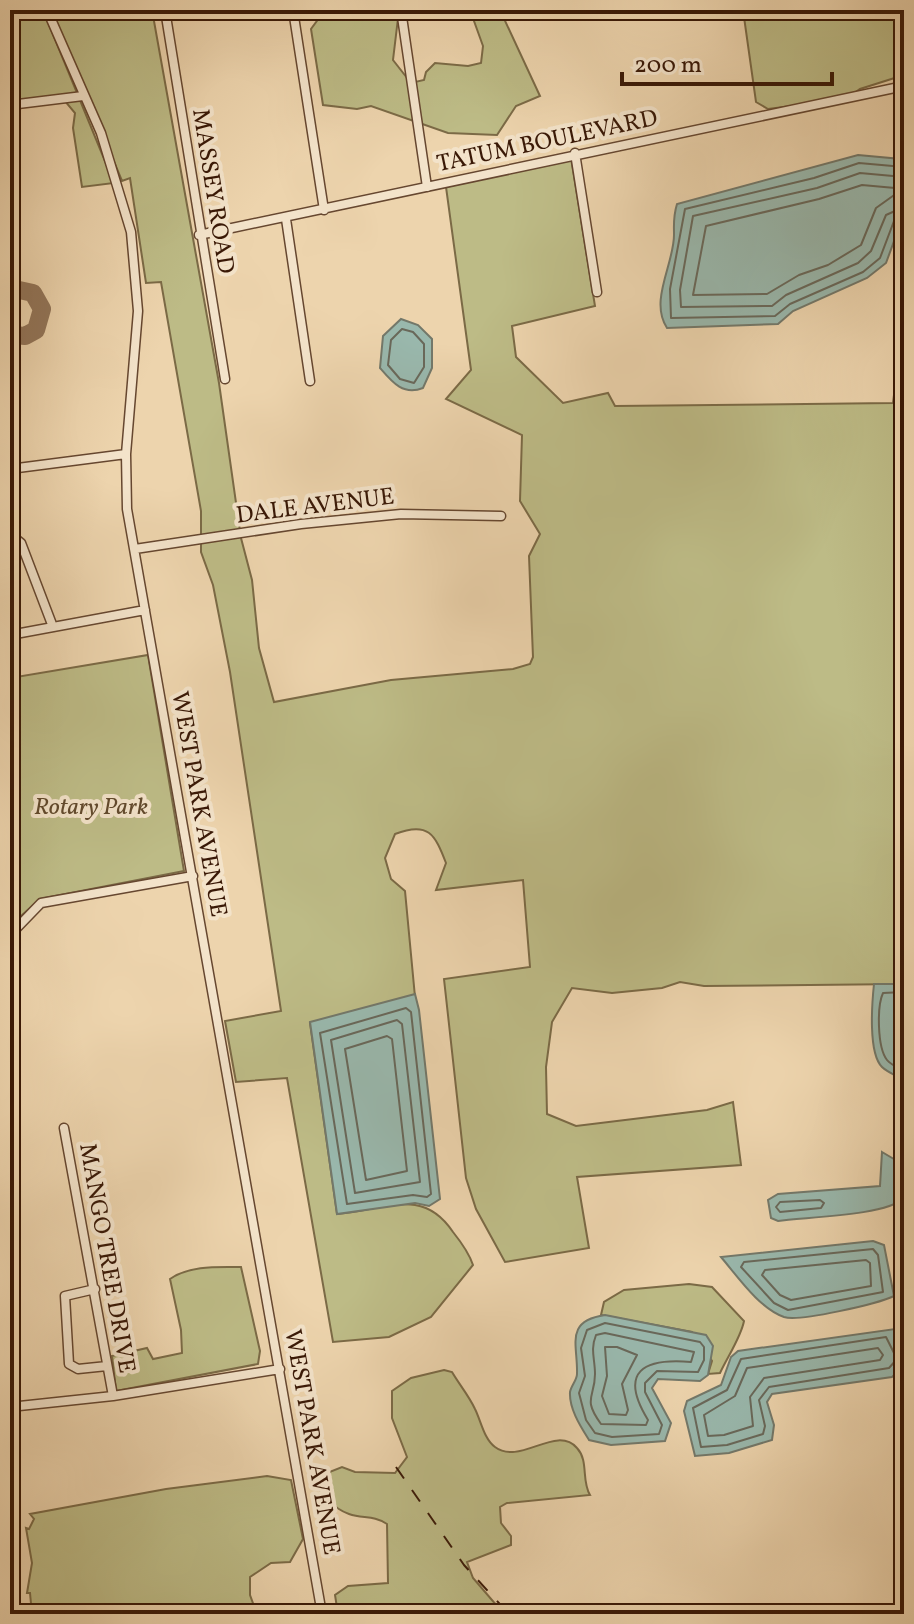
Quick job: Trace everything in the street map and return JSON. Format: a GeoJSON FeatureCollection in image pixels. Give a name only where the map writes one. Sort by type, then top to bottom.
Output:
{"type":"FeatureCollection","features":[{"type":"Feature","properties":{"kind":"street","name":"WEST PARK AVENUE"},"geometry":{"type":"LineString","coordinates":[[47,10],[115,172],[131,232],[138,311],[126,454],[127,509],[322,1614]]}},
{"type":"Feature","properties":{"kind":"street","name":"MASSEY ROAD"},"geometry":{"type":"LineString","coordinates":[[165,10],[199,235],[225,379]]}},
{"type":"Feature","properties":{"kind":"street"},"geometry":{"type":"LineString","coordinates":[[293,10],[324,210]]}},
{"type":"Feature","properties":{"kind":"street"},"geometry":{"type":"LineString","coordinates":[[401,10],[427,187]]}},
{"type":"Feature","properties":{"kind":"street","name":"TATUM BOULEVARD"},"geometry":{"type":"LineString","coordinates":[[199,235],[286,219],[575,153],[904,86]]}},
{"type":"Feature","properties":{"kind":"street"},"geometry":{"type":"LineString","coordinates":[[10,105],[83,96]]}},
{"type":"Feature","properties":{"kind":"street"},"geometry":{"type":"LineString","coordinates":[[575,153],[597,292]]}},
{"type":"Feature","properties":{"kind":"street"},"geometry":{"type":"LineString","coordinates":[[286,219],[310,381]]}},
{"type":"Feature","properties":{"kind":"street"},"geometry":{"type":"LineString","coordinates":[[10,469],[126,454]]}},
{"type":"Feature","properties":{"kind":"street","name":"DALE AVENUE"},"geometry":{"type":"LineString","coordinates":[[135,549],[301,524],[401,514],[501,516]]}},
{"type":"Feature","properties":{"kind":"street"},"geometry":{"type":"LineString","coordinates":[[10,534],[21,543],[53,627]]}},
{"type":"Feature","properties":{"kind":"street"},"geometry":{"type":"LineString","coordinates":[[10,635],[145,610]]}},
{"type":"Feature","properties":{"kind":"street"},"geometry":{"type":"LineString","coordinates":[[10,935],[41,903],[193,876]]}},
{"type":"Feature","properties":{"kind":"street","name":"MANGO TREE DRIVE"},"geometry":{"type":"LineString","coordinates":[[64,1128],[113,1396]]}},
{"type":"Feature","properties":{"kind":"street"},"geometry":{"type":"LineString","coordinates":[[95,1289],[65,1296],[69,1364],[78,1369],[107,1366]]}},
{"type":"Feature","properties":{"kind":"street","name":"MANGO TREE DRIVE"},"geometry":{"type":"LineString","coordinates":[[10,1407],[113,1396],[280,1369]]}},
{"type":"Feature","properties":{"kind":"green space"},"geometry":{"type":"Polygon","coordinates":[[[10,10],[43,10],[114,183],[82,187],[73,128],[75,113],[60,95],[10,102],[10,10]]]}},
{"type":"Feature","properties":{"kind":"green space"},"geometry":{"type":"Polygon","coordinates":[[[51,10],[152,10],[219,383],[241,538],[252,580],[259,648],[274,702],[391,680],[513,669],[530,664],[533,657],[529,556],[540,534],[520,501],[522,435],[446,399],[471,370],[446,187],[571,158],[595,306],[512,326],[516,357],[563,403],[608,393],[615,406],[893,403],[894,395],[904,390],[904,984],[704,986],[680,982],[662,988],[612,993],[572,988],[552,1022],[546,1067],[547,1114],[576,1126],[707,1110],[733,1102],[741,1165],[577,1177],[589,1248],[505,1262],[476,1209],[466,1178],[444,979],[530,967],[523,880],[436,890],[446,863],[434,838],[423,830],[415,829],[395,834],[385,858],[391,879],[405,891],[415,997],[310,1023],[337,1214],[401,1204],[428,1209],[453,1232],[473,1265],[431,1317],[389,1337],[333,1342],[287,1078],[236,1082],[225,1021],[281,1011],[230,672],[213,585],[201,552],[201,511],[161,282],[146,283],[130,178],[122,181],[51,10]]]}},
{"type":"Feature","properties":{"kind":"green space"},"geometry":{"type":"Polygon","coordinates":[[[325,10],[399,10],[393,60],[411,83],[424,80],[426,72],[435,63],[468,66],[481,63],[483,46],[474,21],[484,10],[500,10],[540,96],[516,106],[497,135],[448,133],[371,106],[357,109],[323,105],[311,29],[325,10]]]}},
{"type":"Feature","properties":{"kind":"green space"},"geometry":{"type":"Polygon","coordinates":[[[743,10],[904,10],[904,75],[860,89],[846,99],[768,109],[756,102],[743,10]]]}},
{"type":"Feature","properties":{"kind":"green space","name":"Rotary Park"},"geometry":{"type":"Polygon","coordinates":[[[148,655],[184,871],[40,899],[10,926],[10,678],[148,655]]]}},
{"type":"Feature","properties":{"kind":"green space"},"geometry":{"type":"Polygon","coordinates":[[[241,1267],[260,1351],[258,1364],[116,1391],[112,1356],[147,1348],[153,1359],[182,1353],[181,1330],[170,1279],[195,1269],[241,1267]]]}},
{"type":"Feature","properties":{"kind":"green space"},"geometry":{"type":"Polygon","coordinates":[[[689,1284],[712,1287],[744,1321],[720,1373],[708,1374],[712,1361],[692,1332],[601,1315],[604,1302],[624,1290],[689,1284]]]}},
{"type":"Feature","properties":{"kind":"green space"},"geometry":{"type":"Polygon","coordinates":[[[444,1370],[452,1372],[495,1447],[505,1452],[515,1452],[559,1440],[577,1448],[583,1459],[590,1495],[507,1503],[500,1507],[501,1523],[511,1536],[511,1545],[467,1562],[473,1578],[504,1614],[338,1614],[335,1595],[348,1586],[388,1583],[387,1524],[337,1508],[312,1479],[342,1467],[355,1472],[395,1473],[407,1457],[392,1418],[392,1391],[411,1378],[444,1370]]]}},
{"type":"Feature","properties":{"kind":"green space"},"geometry":{"type":"Polygon","coordinates":[[[267,1476],[291,1480],[303,1539],[290,1562],[271,1563],[250,1577],[250,1595],[257,1614],[32,1614],[30,1593],[27,1593],[32,1563],[26,1528],[29,1529],[34,1519],[30,1514],[166,1489],[267,1476]]]}},
{"type":"Feature","properties":{"kind":"water"},"geometry":{"type":"Polygon","coordinates":[[[858,155],[901,159],[904,214],[886,263],[867,278],[793,311],[778,324],[667,328],[660,306],[673,246],[677,204],[858,155]]]}},
{"type":"Feature","properties":{"kind":"water"},"geometry":{"type":"Polygon","coordinates":[[[401,319],[418,325],[432,339],[432,368],[423,388],[416,390],[398,386],[380,368],[383,336],[401,319]]]}},
{"type":"Feature","properties":{"kind":"water"},"geometry":{"type":"Polygon","coordinates":[[[874,984],[904,984],[904,1080],[882,1067],[875,1051],[872,1027],[874,984]]]}},
{"type":"Feature","properties":{"kind":"water"},"geometry":{"type":"Polygon","coordinates":[[[415,994],[440,1199],[429,1206],[415,1203],[337,1214],[310,1022],[415,994]]]}},
{"type":"Feature","properties":{"kind":"water"},"geometry":{"type":"Polygon","coordinates":[[[882,1152],[904,1165],[904,1198],[895,1204],[844,1215],[778,1221],[771,1218],[768,1200],[778,1194],[880,1186],[882,1152]]]}},
{"type":"Feature","properties":{"kind":"water"},"geometry":{"type":"Polygon","coordinates":[[[873,1241],[884,1245],[894,1296],[805,1317],[784,1317],[766,1307],[721,1257],[873,1241]]]}},
{"type":"Feature","properties":{"kind":"water"},"geometry":{"type":"Polygon","coordinates":[[[605,1315],[706,1335],[713,1346],[708,1375],[700,1381],[658,1379],[652,1388],[671,1423],[665,1441],[611,1445],[589,1440],[576,1418],[570,1392],[577,1374],[576,1336],[583,1323],[605,1315]]]}},
{"type":"Feature","properties":{"kind":"water"},"geometry":{"type":"Polygon","coordinates":[[[895,1329],[901,1361],[892,1377],[772,1394],[767,1402],[774,1425],[772,1440],[729,1453],[695,1456],[684,1411],[687,1401],[721,1385],[731,1357],[738,1351],[895,1329]]]}},
{"type":"Feature","properties":{"kind":"taxiway"},"geometry":{"type":"LineString","coordinates":[[10,288],[33,293],[42,309],[36,330],[25,336],[13,335]]}},
{"type":"Feature","properties":{"kind":"railway"},"geometry":{"type":"LineString","coordinates":[[396,1467],[464,1565],[509,1614]]}}]}
